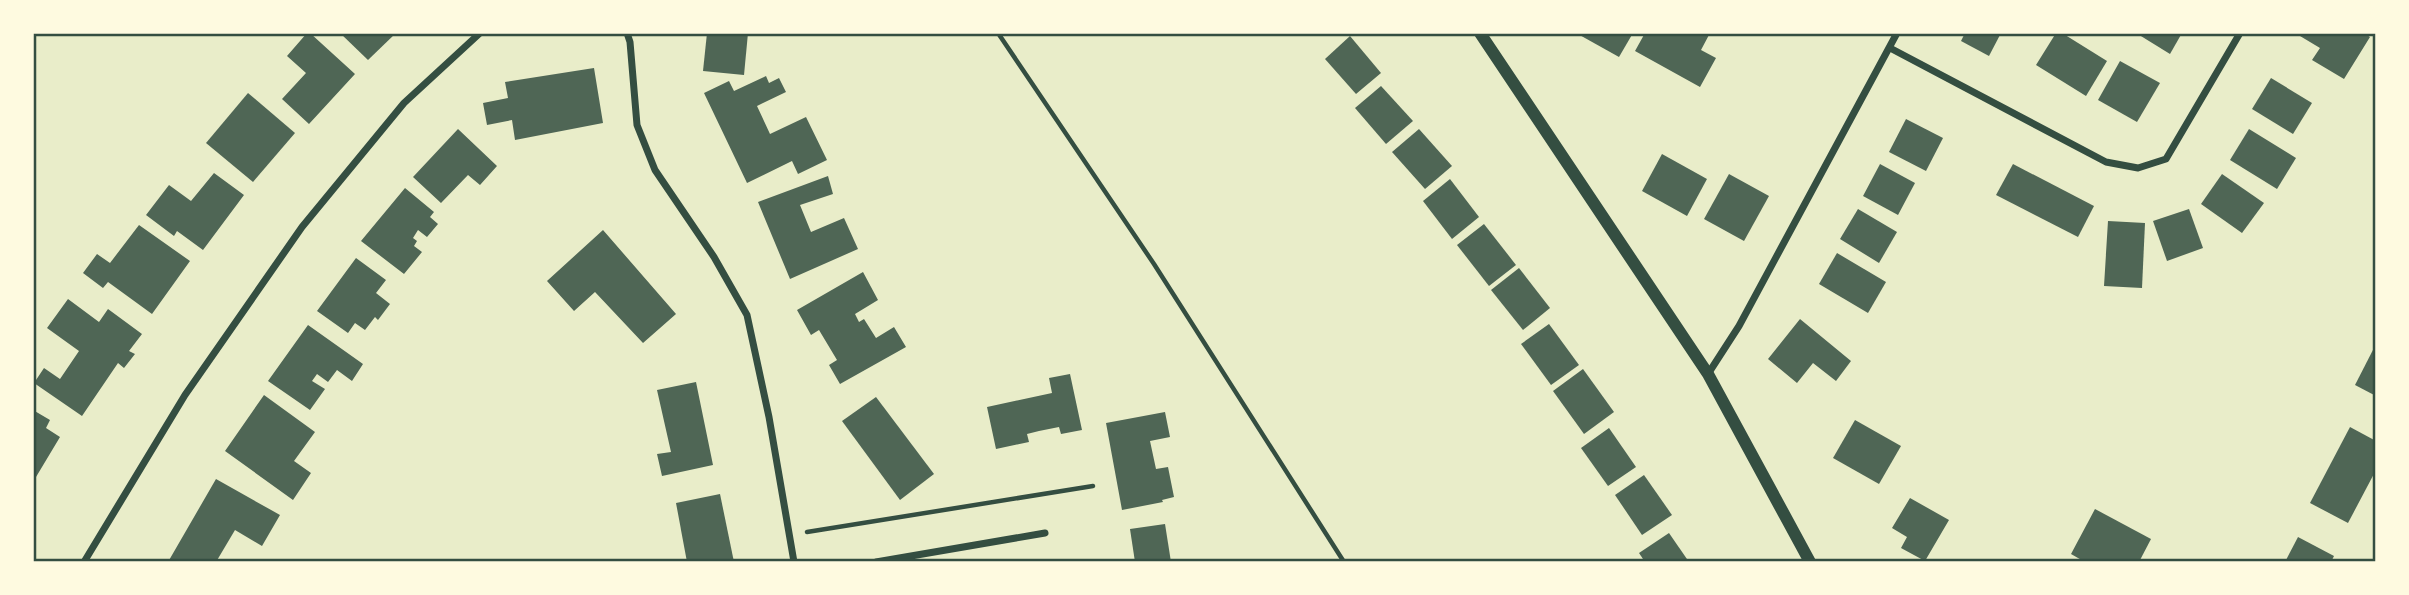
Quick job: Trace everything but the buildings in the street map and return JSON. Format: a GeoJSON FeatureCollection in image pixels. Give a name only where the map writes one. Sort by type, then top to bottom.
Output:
{"type":"FeatureCollection","features":[{"type":"Feature","properties":{"kind":"street"},"geometry":{"type":"LineString","coordinates":[[84,562],[186,395],[302,226],[404,103],[480,33]]}},
{"type":"Feature","properties":{"kind":"street"},"geometry":{"type":"LineString","coordinates":[[626,33],[630,42],[637,125],[655,170],[714,257],[747,315],[769,417],[794,562]]}},
{"type":"Feature","properties":{"kind":"street"},"geometry":{"type":"LineString","coordinates":[[1480,33],[1708,374],[1810,562]]}},
{"type":"Feature","properties":{"kind":"street"},"geometry":{"type":"LineString","coordinates":[[1708,374],[1740,326],[1898,33]]}},
{"type":"Feature","properties":{"kind":"street"},"geometry":{"type":"LineString","coordinates":[[1890,48],[2106,162],[2138,169],[2166,159],[2240,33]]}},
{"type":"Feature","properties":{"kind":"street"},"geometry":{"type":"LineString","coordinates":[[876,562],[1045,533]]}},
{"type":"Feature","properties":{"kind":"path"},"geometry":{"type":"LineString","coordinates":[[998,33],[1154,264],[1344,562]]}},
{"type":"Feature","properties":{"kind":"path"},"geometry":{"type":"LineString","coordinates":[[789,535],[1093,486]]}}]}
